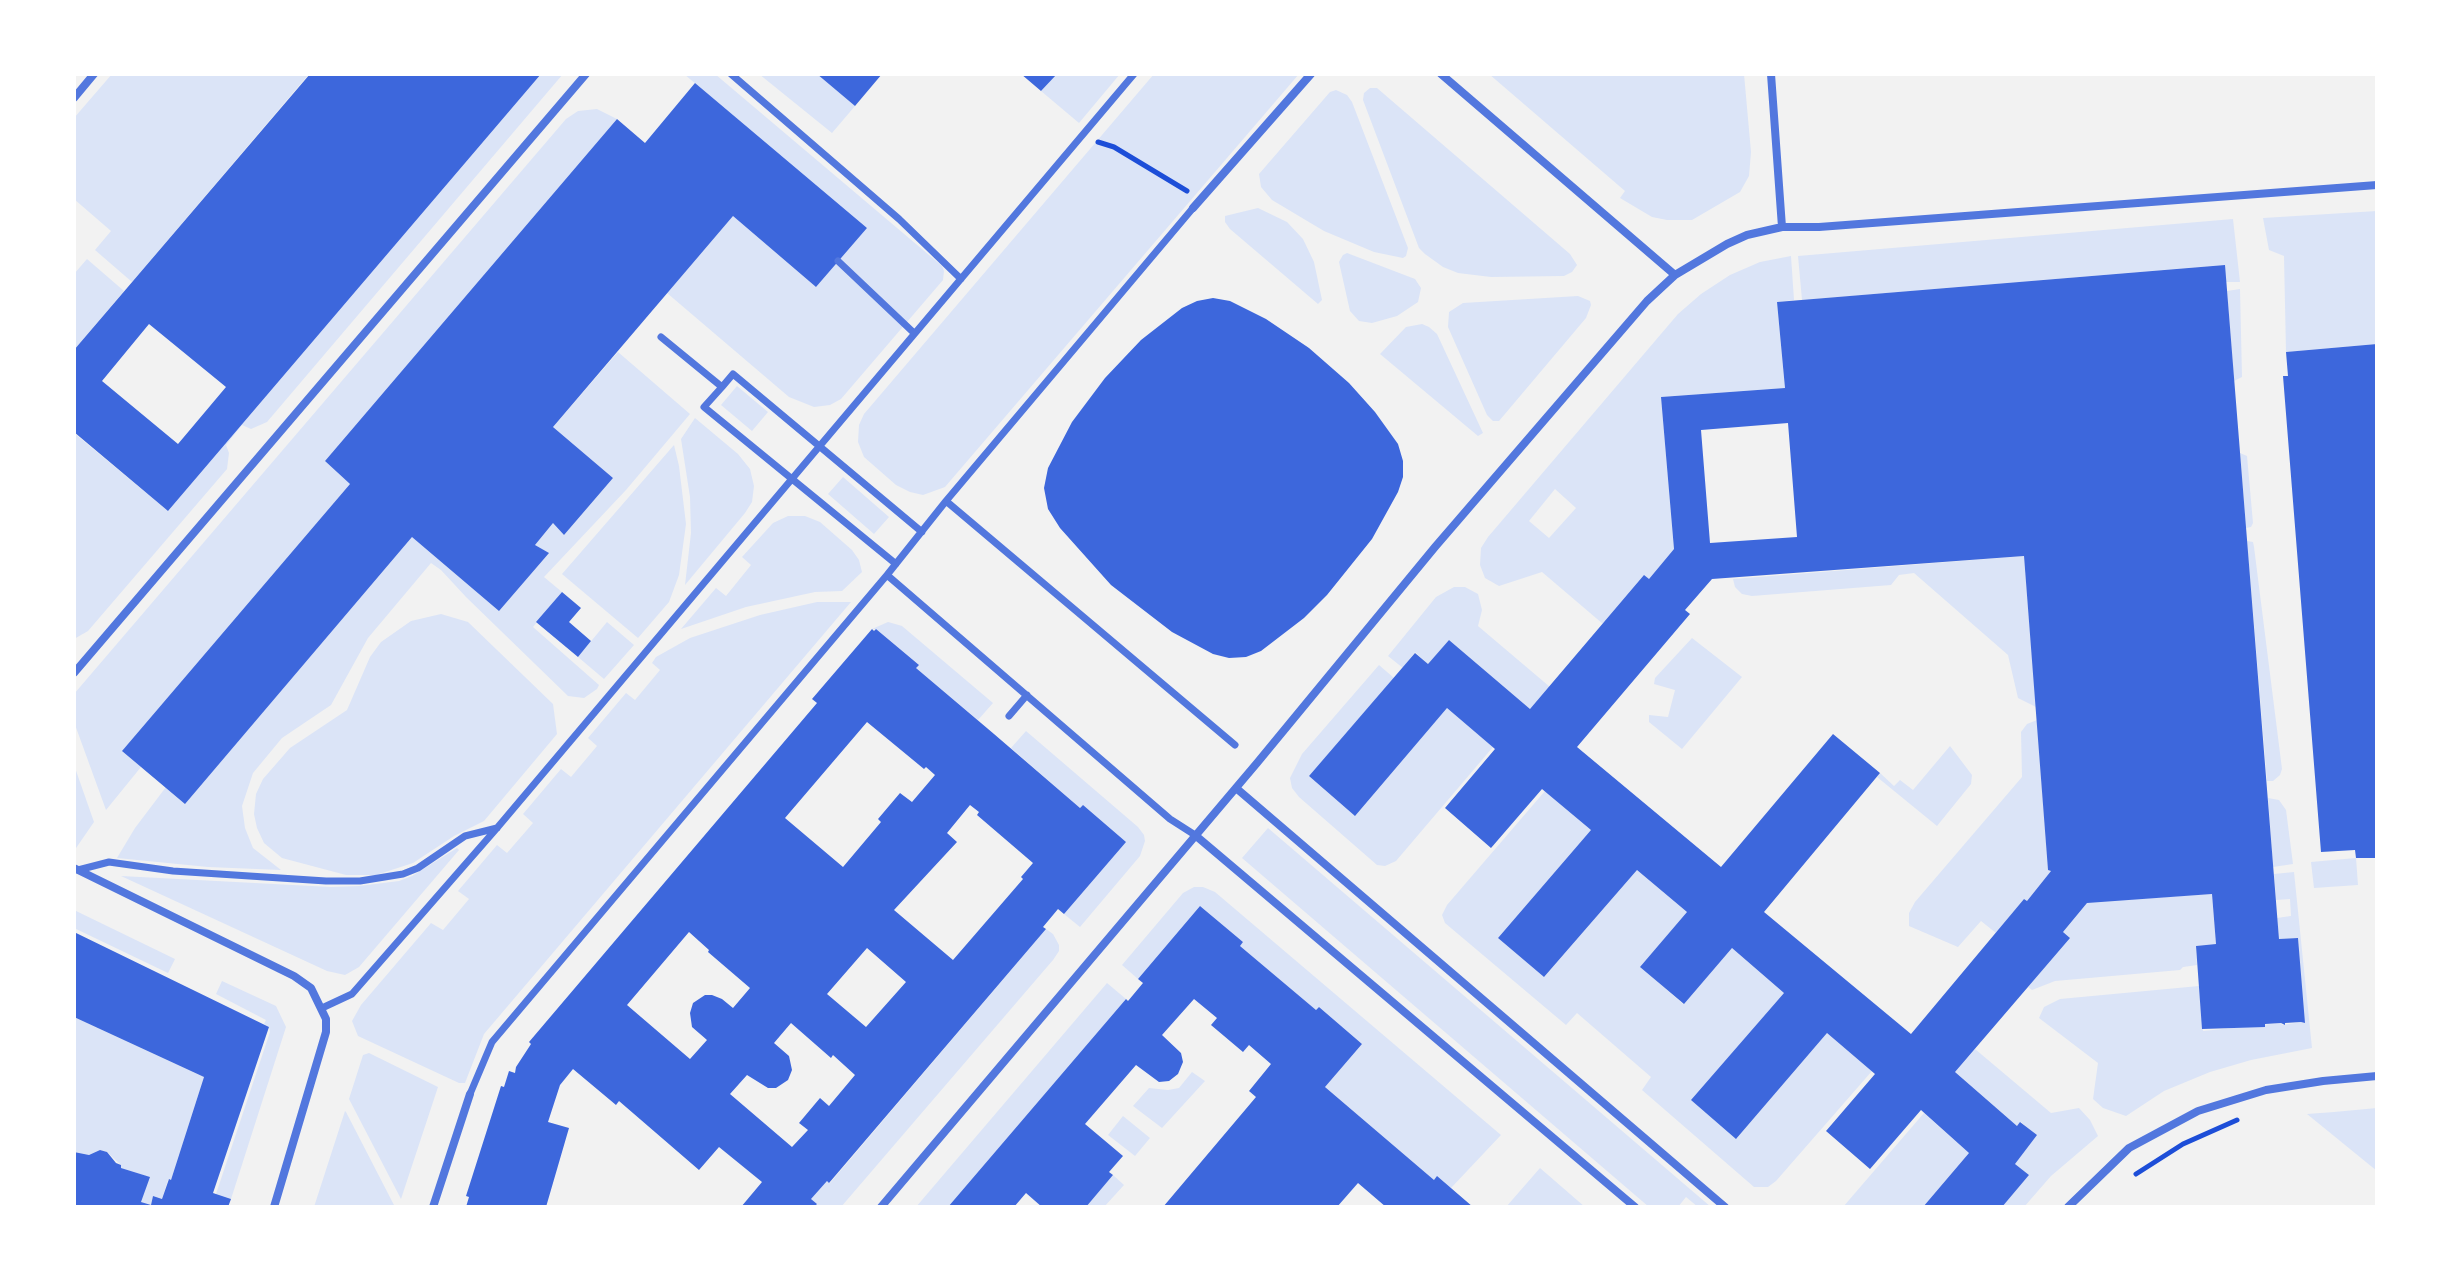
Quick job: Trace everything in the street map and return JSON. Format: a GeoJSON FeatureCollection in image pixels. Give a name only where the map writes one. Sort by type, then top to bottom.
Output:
{"type":"FeatureCollection","features":[{"type":"Feature","properties":{"kind":"street"},"geometry":{"type":"LineString","coordinates":[[74,98],[94,74]]}},
{"type":"Feature","properties":{"kind":"street"},"geometry":{"type":"LineString","coordinates":[[76,667],[586,74]]}},
{"type":"Feature","properties":{"kind":"street"},"geometry":{"type":"LineString","coordinates":[[731,74],[899,219],[961,279]]}},
{"type":"Feature","properties":{"kind":"street"},"geometry":{"type":"LineString","coordinates":[[322,1008],[352,994],[497,828],[1134,74]]}},
{"type":"Feature","properties":{"kind":"street"},"geometry":{"type":"LineString","coordinates":[[433,1207],[470,1094],[492,1042],[1193,208],[1311,74]]}},
{"type":"Feature","properties":{"kind":"street"},"geometry":{"type":"LineString","coordinates":[[1441,74],[1675,275]]}},
{"type":"Feature","properties":{"kind":"street"},"geometry":{"type":"LineString","coordinates":[[1771,74],[1782,227]]}},
{"type":"Feature","properties":{"kind":"street"},"geometry":{"type":"LineString","coordinates":[[881,1207],[1236,788],[1435,547],[1647,301],[1675,275],[1747,235],[1782,227],[1819,227],[2377,185]]}},
{"type":"Feature","properties":{"kind":"street"},"geometry":{"type":"LineString","coordinates":[[838,261],[914,333]]}},
{"type":"Feature","properties":{"kind":"street"},"geometry":{"type":"LineString","coordinates":[[661,337],[722,387]]}},
{"type":"Feature","properties":{"kind":"street"},"geometry":{"type":"LineString","coordinates":[[896,564],[704,407],[733,374],[922,532]]}},
{"type":"Feature","properties":{"kind":"street"},"geometry":{"type":"LineString","coordinates":[[946,501],[1235,745]]}},
{"type":"Feature","properties":{"kind":"street"},"geometry":{"type":"LineString","coordinates":[[887,575],[1170,819],[1195,835],[1635,1207]]}},
{"type":"Feature","properties":{"kind":"street"},"geometry":{"type":"LineString","coordinates":[[1009,716],[1027,695]]}},
{"type":"Feature","properties":{"kind":"street"},"geometry":{"type":"LineString","coordinates":[[1236,788],[1725,1207]]}},
{"type":"Feature","properties":{"kind":"street"},"geometry":{"type":"LineString","coordinates":[[76,869],[109,862],[173,871],[360,881],[403,874],[418,868],[465,836],[497,828]]}},
{"type":"Feature","properties":{"kind":"street"},"geometry":{"type":"LineString","coordinates":[[76,869],[294,976],[311,988],[326,1019],[326,1032],[274,1207]]}},
{"type":"Feature","properties":{"kind":"street"},"geometry":{"type":"LineString","coordinates":[[2068,1207],[2129,1148],[2198,1111],[2249,1094],[2323,1081],[2377,1076]]}},
{"type":"Feature","properties":{"kind":"path"},"geometry":{"type":"LineString","coordinates":[[1082,136],[1114,147],[1182,189],[1203,197]]}},
{"type":"Feature","properties":{"kind":"path"},"geometry":{"type":"LineString","coordinates":[[2136,1174],[2183,1144],[2237,1120]]}},
{"type":"Feature","properties":{"kind":"shaded area"},"geometry":{"type":"Polygon","coordinates":[[[112,74],[309,74],[132,282],[95,250],[111,231],[74,199],[74,118],[112,74]]]}},
{"type":"Feature","properties":{"kind":"shaded area"},"geometry":{"type":"Polygon","coordinates":[[[541,74],[563,74],[267,422],[251,429],[242,425],[226,445],[229,453],[227,469],[88,631],[74,639],[74,433],[168,511],[541,74]]]}},
{"type":"Feature","properties":{"kind":"shaded area"},"geometry":{"type":"Polygon","coordinates":[[[684,74],[715,74],[942,266],[943,280],[841,399],[830,405],[814,407],[789,397],[667,293],[733,216],[816,287],[867,228],[684,74]]]}},
{"type":"Feature","properties":{"kind":"shaded area"},"geometry":{"type":"Polygon","coordinates":[[[759,74],[817,74],[855,106],[832,133],[759,74]]]}},
{"type":"Feature","properties":{"kind":"shaded area"},"geometry":{"type":"Polygon","coordinates":[[[1057,74],[1120,74],[1079,123],[1041,91],[1057,74]]]}},
{"type":"Feature","properties":{"kind":"shaded area"},"geometry":{"type":"Polygon","coordinates":[[[1154,74],[1299,74],[945,487],[923,495],[896,485],[864,457],[858,442],[859,425],[864,414],[1154,74]]]}},
{"type":"Feature","properties":{"kind":"shaded area"},"geometry":{"type":"Polygon","coordinates":[[[1489,74],[1744,74],[1751,152],[1749,176],[1740,192],[1692,220],[1652,217],[1620,198],[1625,191],[1489,74]]]}},
{"type":"Feature","properties":{"kind":"shaded area"},"geometry":{"type":"Polygon","coordinates":[[[1370,88],[1377,88],[1570,254],[1577,265],[1572,272],[1564,276],[1491,277],[1458,273],[1425,254],[1419,248],[1363,100],[1364,93],[1370,88]]]}},
{"type":"Feature","properties":{"kind":"shaded area"},"geometry":{"type":"Polygon","coordinates":[[[1336,90],[1347,95],[1352,102],[1408,248],[1403,258],[1374,252],[1324,231],[1272,200],[1261,187],[1259,174],[1330,92],[1336,90]]]}},
{"type":"Feature","properties":{"kind":"shaded area"},"geometry":{"type":"Polygon","coordinates":[[[597,109],[617,119],[325,461],[350,484],[123,750],[141,767],[106,810],[74,722],[74,694],[566,119],[578,111],[597,109]]]}},
{"type":"Feature","properties":{"kind":"shaded area"},"geometry":{"type":"Polygon","coordinates":[[[1258,208],[1287,222],[1303,239],[1314,262],[1322,300],[1318,304],[1225,222],[1225,216],[1258,208]]]}},
{"type":"Feature","properties":{"kind":"shaded area"},"geometry":{"type":"Polygon","coordinates":[[[2377,211],[2377,344],[2286,352],[2284,256],[2269,250],[2263,218],[2377,211]]]}},
{"type":"Feature","properties":{"kind":"shaded area"},"geometry":{"type":"Polygon","coordinates":[[[2233,219],[2240,282],[2226,282],[2224,265],[1802,300],[1798,256],[2233,219]]]}},
{"type":"Feature","properties":{"kind":"shaded area"},"geometry":{"type":"Polygon","coordinates":[[[1347,253],[1415,279],[1421,288],[1418,302],[1397,316],[1372,323],[1359,321],[1350,311],[1339,262],[1347,253]]]}},
{"type":"Feature","properties":{"kind":"shaded area"},"geometry":{"type":"Polygon","coordinates":[[[1791,256],[1794,300],[1777,302],[1785,388],[1661,397],[1674,549],[1649,579],[1603,624],[1542,572],[1499,586],[1485,578],[1480,565],[1481,548],[1488,537],[1678,314],[1730,275],[1760,262],[1791,256]],[[1555,489],[1529,521],[1549,538],[1576,508],[1555,489]]]}},
{"type":"Feature","properties":{"kind":"shaded area"},"geometry":{"type":"Polygon","coordinates":[[[87,259],[124,291],[74,350],[74,274],[87,259]]]}},
{"type":"Feature","properties":{"kind":"shaded area"},"geometry":{"type":"Polygon","coordinates":[[[2240,289],[2242,377],[2234,381],[2227,291],[2240,289]]]}},
{"type":"Feature","properties":{"kind":"shaded area"},"geometry":{"type":"Polygon","coordinates":[[[1578,296],[1590,301],[1586,318],[1499,421],[1493,421],[1487,415],[1448,327],[1449,312],[1463,303],[1578,296]]]}},
{"type":"Feature","properties":{"kind":"shaded area"},"geometry":{"type":"Polygon","coordinates":[[[1422,324],[1437,334],[1483,433],[1478,436],[1380,354],[1406,327],[1422,324]]]}},
{"type":"Feature","properties":{"kind":"shaded area"},"geometry":{"type":"Polygon","coordinates":[[[618,352],[690,414],[626,490],[544,577],[562,592],[533,627],[599,685],[597,689],[584,698],[568,696],[431,563],[368,638],[331,705],[282,738],[253,773],[242,806],[245,828],[253,848],[281,870],[117,858],[166,787],[185,803],[412,537],[548,553],[535,545],[553,523],[564,535],[613,478],[553,427],[618,352]]]}},
{"type":"Feature","properties":{"kind":"shaded area"},"geometry":{"type":"Polygon","coordinates":[[[737,386],[768,412],[752,431],[721,405],[737,386]]]}},
{"type":"Feature","properties":{"kind":"shaded area"},"geometry":{"type":"Polygon","coordinates":[[[695,418],[738,454],[750,469],[754,486],[752,502],[745,513],[685,585],[691,533],[690,497],[681,439],[695,418]]]}},
{"type":"Feature","properties":{"kind":"shaded area"},"geometry":{"type":"Polygon","coordinates":[[[674,445],[686,524],[679,575],[669,602],[638,638],[562,574],[674,445]]]}},
{"type":"Feature","properties":{"kind":"shaded area"},"geometry":{"type":"Polygon","coordinates":[[[2240,453],[2247,456],[2253,523],[2246,528],[2240,453]]]}},
{"type":"Feature","properties":{"kind":"shaded area"},"geometry":{"type":"Polygon","coordinates":[[[843,477],[889,517],[874,534],[828,494],[843,477]]]}},
{"type":"Feature","properties":{"kind":"shaded area"},"geometry":{"type":"Polygon","coordinates":[[[788,516],[805,516],[820,522],[852,550],[862,572],[842,591],[815,592],[746,607],[681,629],[716,588],[726,596],[751,565],[742,557],[773,523],[788,516]]]}},
{"type":"Feature","properties":{"kind":"shaded area"},"geometry":{"type":"Polygon","coordinates":[[[2247,541],[2253,542],[2254,547],[2282,769],[2273,781],[2267,781],[2247,541]]]}},
{"type":"Feature","properties":{"kind":"shaded area"},"geometry":{"type":"Polygon","coordinates":[[[2024,556],[2036,707],[2018,698],[2008,655],[1914,573],[1899,575],[1891,585],[1752,596],[1742,594],[1735,587],[1733,579],[2024,556]]]}},
{"type":"Feature","properties":{"kind":"shaded area"},"geometry":{"type":"Polygon","coordinates":[[[1454,587],[1465,587],[1478,594],[1482,610],[1478,626],[1550,687],[1530,709],[1449,640],[1428,664],[1415,652],[1403,668],[1388,656],[1436,597],[1454,587]]]}},
{"type":"Feature","properties":{"kind":"shaded area"},"geometry":{"type":"Polygon","coordinates":[[[817,602],[851,602],[484,1034],[465,1083],[459,1083],[358,1036],[352,1021],[361,1005],[431,923],[443,930],[469,899],[458,891],[497,845],[507,853],[533,823],[523,814],[561,769],[571,777],[597,746],[588,738],[626,693],[635,700],[660,670],[652,663],[656,657],[690,638],[760,615],[817,602]]]}},
{"type":"Feature","properties":{"kind":"shaded area"},"geometry":{"type":"Polygon","coordinates":[[[441,614],[468,622],[553,704],[557,734],[484,821],[413,863],[376,875],[346,875],[282,858],[264,843],[257,828],[254,814],[256,794],[263,779],[290,748],[347,710],[370,657],[381,642],[411,621],[441,614]]]}},
{"type":"Feature","properties":{"kind":"shaded area"},"geometry":{"type":"Polygon","coordinates":[[[607,622],[634,645],[604,679],[578,657],[607,622]]]}},
{"type":"Feature","properties":{"kind":"shaded area"},"geometry":{"type":"Polygon","coordinates":[[[888,622],[902,626],[993,703],[978,720],[916,668],[918,664],[876,629],[872,629],[888,622]]]}},
{"type":"Feature","properties":{"kind":"shaded area"},"geometry":{"type":"Polygon","coordinates":[[[1692,638],[1742,677],[1682,749],[1649,722],[1649,715],[1668,717],[1675,690],[1654,684],[1655,678],[1692,638]]]}},
{"type":"Feature","properties":{"kind":"shaded area"},"geometry":{"type":"Polygon","coordinates":[[[1379,665],[1394,678],[1309,776],[1354,815],[1447,708],[1493,747],[1396,861],[1385,866],[1377,865],[1299,797],[1292,788],[1290,778],[1302,754],[1379,665]]]}},
{"type":"Feature","properties":{"kind":"shaded area"},"geometry":{"type":"Polygon","coordinates":[[[2037,720],[2048,870],[2051,871],[1996,933],[1981,921],[1958,947],[1909,926],[1909,913],[1915,902],[2022,777],[2021,732],[2027,724],[2037,720]]]}},
{"type":"Feature","properties":{"kind":"shaded area"},"geometry":{"type":"Polygon","coordinates":[[[1026,731],[1144,835],[1140,856],[1080,927],[1064,914],[1083,805],[1080,808],[1011,748],[1026,731]]]}},
{"type":"Feature","properties":{"kind":"shaded area"},"geometry":{"type":"Polygon","coordinates":[[[1950,746],[1972,775],[1971,784],[1937,826],[1877,777],[1880,773],[1894,786],[1900,780],[1913,790],[1950,746]]]}},
{"type":"Feature","properties":{"kind":"shaded area"},"geometry":{"type":"Polygon","coordinates":[[[74,765],[94,822],[74,851],[74,765]]]}},
{"type":"Feature","properties":{"kind":"shaded area"},"geometry":{"type":"Polygon","coordinates":[[[1545,791],[1591,830],[1498,938],[1544,977],[1637,870],[1687,912],[1641,967],[1683,1004],[1732,948],[1784,993],[1692,1100],[1737,1138],[1827,1033],[1872,1071],[1768,1187],[1754,1187],[1642,1090],[1651,1077],[1577,1013],[1566,1025],[1445,923],[1442,915],[1447,905],[1545,791]]]}},
{"type":"Feature","properties":{"kind":"shaded area"},"geometry":{"type":"Polygon","coordinates":[[[2268,798],[2279,800],[2286,810],[2293,864],[2273,867],[2268,798]]]}},
{"type":"Feature","properties":{"kind":"shaded area"},"geometry":{"type":"Polygon","coordinates":[[[1268,828],[1711,1207],[1698,1207],[1686,1197],[1678,1207],[1649,1207],[1242,858],[1268,828]]]}},
{"type":"Feature","properties":{"kind":"shaded area"},"geometry":{"type":"Polygon","coordinates":[[[457,848],[459,850],[359,967],[345,975],[327,971],[121,876],[359,886],[399,881],[412,876],[457,848]]]}},
{"type":"Feature","properties":{"kind":"shaded area"},"geometry":{"type":"Polygon","coordinates":[[[2356,858],[2358,885],[2314,888],[2311,862],[2356,858]]]}},
{"type":"Feature","properties":{"kind":"shaded area"},"geometry":{"type":"Polygon","coordinates":[[[2294,872],[2312,1048],[2210,1072],[2164,1091],[2126,1116],[2103,1108],[2093,1099],[2098,1063],[2039,1018],[2044,1007],[2060,999],[2199,986],[2203,1031],[2304,1023],[2298,938],[2279,939],[2277,918],[2291,916],[2290,899],[2276,900],[2274,874],[2294,872]]]}},
{"type":"Feature","properties":{"kind":"shaded area"},"geometry":{"type":"Polygon","coordinates":[[[1194,887],[1215,892],[1501,1135],[1451,1188],[1434,1180],[1325,1087],[1362,1044],[1240,946],[1243,942],[1200,906],[1138,979],[1122,965],[1183,893],[1194,887]]]}},
{"type":"Feature","properties":{"kind":"shaded area"},"geometry":{"type":"Polygon","coordinates":[[[2212,894],[2216,944],[2196,946],[2197,965],[2180,970],[2055,981],[2032,990],[2028,987],[2069,937],[2063,932],[2088,902],[2212,894]]]}},
{"type":"Feature","properties":{"kind":"shaded area"},"geometry":{"type":"Polygon","coordinates":[[[74,910],[175,959],[168,973],[74,928],[74,910]]]}},
{"type":"Feature","properties":{"kind":"shaded area"},"geometry":{"type":"Polygon","coordinates":[[[1046,929],[1059,945],[1053,960],[841,1207],[814,1207],[816,1204],[811,1199],[827,1181],[830,1183],[1046,929]]]}},
{"type":"Feature","properties":{"kind":"shaded area"},"geometry":{"type":"Polygon","coordinates":[[[222,981],[276,1006],[286,1027],[231,1199],[216,1194],[270,1032],[264,1024],[266,1020],[216,994],[222,981]]]}},
{"type":"Feature","properties":{"kind":"shaded area"},"geometry":{"type":"Polygon","coordinates":[[[1107,983],[1126,999],[948,1207],[916,1207],[1107,983]]]}},
{"type":"Feature","properties":{"kind":"shaded area"},"geometry":{"type":"Polygon","coordinates":[[[74,1017],[204,1077],[171,1180],[168,1180],[162,1199],[153,1196],[151,1205],[141,1202],[149,1177],[121,1168],[107,1152],[100,1150],[89,1155],[74,1152],[74,1017]]]}},
{"type":"Feature","properties":{"kind":"shaded area"},"geometry":{"type":"Polygon","coordinates":[[[1975,1049],[2051,1113],[2079,1108],[2098,1136],[2051,1176],[2024,1207],[2002,1207],[2029,1175],[2015,1164],[2036,1135],[2021,1122],[2017,1126],[1955,1072],[1975,1049]]]}},
{"type":"Feature","properties":{"kind":"shaded area"},"geometry":{"type":"Polygon","coordinates":[[[369,1053],[438,1087],[401,1199],[349,1099],[363,1055],[369,1053]]]}},
{"type":"Feature","properties":{"kind":"shaded area"},"geometry":{"type":"Polygon","coordinates":[[[1192,1072],[1205,1081],[1162,1128],[1133,1106],[1149,1088],[1179,1088],[1192,1072]]]}},
{"type":"Feature","properties":{"kind":"shaded area"},"geometry":{"type":"Polygon","coordinates":[[[2377,1108],[2377,1171],[2307,1114],[2334,1112],[2377,1108]]]}},
{"type":"Feature","properties":{"kind":"shaded area"},"geometry":{"type":"Polygon","coordinates":[[[346,1112],[395,1207],[314,1207],[346,1112]]]}},
{"type":"Feature","properties":{"kind":"shaded area"},"geometry":{"type":"Polygon","coordinates":[[[1924,1113],[1969,1153],[1923,1207],[1843,1207],[1924,1113]]]}},
{"type":"Feature","properties":{"kind":"shaded area"},"geometry":{"type":"Polygon","coordinates":[[[1123,1116],[1150,1138],[1135,1156],[1108,1135],[1123,1116]]]}},
{"type":"Feature","properties":{"kind":"shaded area"},"geometry":{"type":"Polygon","coordinates":[[[1540,1168],[1585,1207],[1506,1207],[1540,1168]]]}},
{"type":"Feature","properties":{"kind":"shaded area"},"geometry":{"type":"Polygon","coordinates":[[[1113,1175],[1124,1185],[1104,1207],[1086,1207],[1113,1175]]]}},
{"type":"Feature","properties":{"kind":"building"},"geometry":{"type":"Polygon","coordinates":[[[310,74],[541,74],[168,511],[74,432],[74,350],[310,74]],[[149,324],[102,381],[178,444],[226,387],[149,324]]]}},
{"type":"Feature","properties":{"kind":"building"},"geometry":{"type":"Polygon","coordinates":[[[817,74],[882,74],[855,106],[817,74]]]}},
{"type":"Feature","properties":{"kind":"building"},"geometry":{"type":"Polygon","coordinates":[[[1021,74],[1057,74],[1041,91],[1021,74]]]}},
{"type":"Feature","properties":{"kind":"building"},"geometry":{"type":"Polygon","coordinates":[[[695,83],[867,228],[816,287],[733,216],[553,427],[613,478],[564,535],[553,523],[535,545],[549,553],[499,611],[412,537],[185,804],[122,751],[350,484],[325,461],[617,119],[645,143],[695,83]]]}},
{"type":"Feature","properties":{"kind":"building"},"geometry":{"type":"Polygon","coordinates":[[[2225,265],[2279,939],[2298,938],[2305,1023],[2202,1029],[2196,946],[2216,944],[2212,894],[2087,903],[2063,932],[2070,938],[1955,1072],[2017,1126],[2020,1122],[2037,1135],[2015,1164],[2029,1175],[2002,1207],[1923,1207],[1969,1153],[1921,1110],[1870,1169],[1826,1131],[1875,1074],[1827,1033],[1736,1139],[1691,1100],[1784,993],[1732,948],[1684,1004],[1640,967],[1687,912],[1637,870],[1544,977],[1498,938],[1591,830],[1542,789],[1491,848],[1445,808],[1495,749],[1447,708],[1355,816],[1309,776],[1415,653],[1428,664],[1449,640],[1530,709],[1644,575],[1649,579],[1674,549],[1661,397],[1785,388],[1777,302],[2225,265]],[[1788,423],[1701,430],[1710,543],[1797,537],[1788,423]],[[2024,556],[1712,579],[1685,610],[1690,614],[1577,747],[1721,867],[1833,734],[1880,773],[1764,912],[1911,1034],[2051,871],[2048,870],[2024,556]]]}},
{"type":"Feature","properties":{"kind":"building"},"geometry":{"type":"Polygon","coordinates":[[[1213,298],[1230,301],[1266,319],[1309,348],[1349,383],[1375,412],[1398,444],[1403,461],[1403,477],[1398,492],[1372,539],[1327,595],[1304,618],[1261,651],[1246,657],[1229,658],[1213,654],[1172,632],[1111,585],[1060,528],[1048,509],[1044,488],[1048,468],[1072,422],[1105,378],[1141,340],[1182,308],[1213,298]]]}},
{"type":"Feature","properties":{"kind":"building"},"geometry":{"type":"Polygon","coordinates":[[[2377,344],[2377,858],[2356,858],[2355,850],[2321,852],[2283,376],[2288,376],[2286,352],[2377,344]]]}},
{"type":"Feature","properties":{"kind":"building"},"geometry":{"type":"Polygon","coordinates":[[[562,592],[581,608],[569,622],[591,641],[578,657],[536,622],[562,592]]]}},
{"type":"Feature","properties":{"kind":"building"},"geometry":{"type":"Polygon","coordinates":[[[872,629],[876,629],[919,665],[916,668],[1080,808],[1083,805],[1126,842],[1064,914],[1058,909],[1043,927],[1046,929],[829,1183],[827,1181],[811,1199],[817,1204],[814,1207],[741,1207],[762,1182],[719,1147],[699,1170],[619,1101],[616,1105],[573,1069],[560,1085],[548,1122],[569,1128],[546,1207],[466,1207],[469,1197],[466,1196],[501,1086],[504,1087],[509,1071],[515,1073],[531,1044],[529,1042],[817,703],[812,699],[872,629]],[[867,722],[785,818],[843,867],[881,822],[878,819],[900,793],[912,802],[935,775],[867,722]],[[970,805],[947,833],[957,842],[894,910],[953,960],[1023,879],[1021,877],[1033,863],[977,815],[979,812],[970,805]],[[689,932],[627,1005],[690,1059],[707,1040],[692,1027],[690,1013],[693,1003],[705,995],[712,995],[733,1008],[750,988],[689,932]],[[867,948],[827,994],[866,1027],[906,982],[867,948]],[[791,1023],[774,1043],[789,1056],[792,1070],[788,1080],[776,1088],[768,1088],[747,1075],[730,1094],[792,1147],[808,1130],[799,1123],[820,1098],[829,1106],[855,1075],[791,1023]]]}},
{"type":"Feature","properties":{"kind":"building"},"geometry":{"type":"Polygon","coordinates":[[[1200,906],[1243,942],[1240,946],[1362,1044],[1325,1087],[1434,1180],[1437,1176],[1473,1207],[1386,1207],[1358,1183],[1337,1207],[1163,1207],[1256,1097],[1249,1091],[1271,1064],[1249,1045],[1243,1052],[1211,1025],[1217,1018],[1194,999],[1162,1035],[1181,1053],[1183,1062],[1178,1074],[1169,1081],[1159,1082],[1136,1065],[1085,1124],[1123,1156],[1109,1172],[1113,1175],[1086,1207],[1042,1207],[1026,1193],[1014,1207],[948,1207],[1126,999],[1128,1001],[1143,983],[1138,979],[1200,906]]]}},
{"type":"Feature","properties":{"kind":"building"},"geometry":{"type":"Polygon","coordinates":[[[74,932],[269,1027],[213,1193],[231,1199],[228,1207],[74,1207],[74,1152],[89,1155],[100,1150],[107,1152],[121,1168],[150,1177],[141,1202],[151,1205],[153,1196],[162,1199],[204,1077],[74,1017],[74,932]]]}}]}
